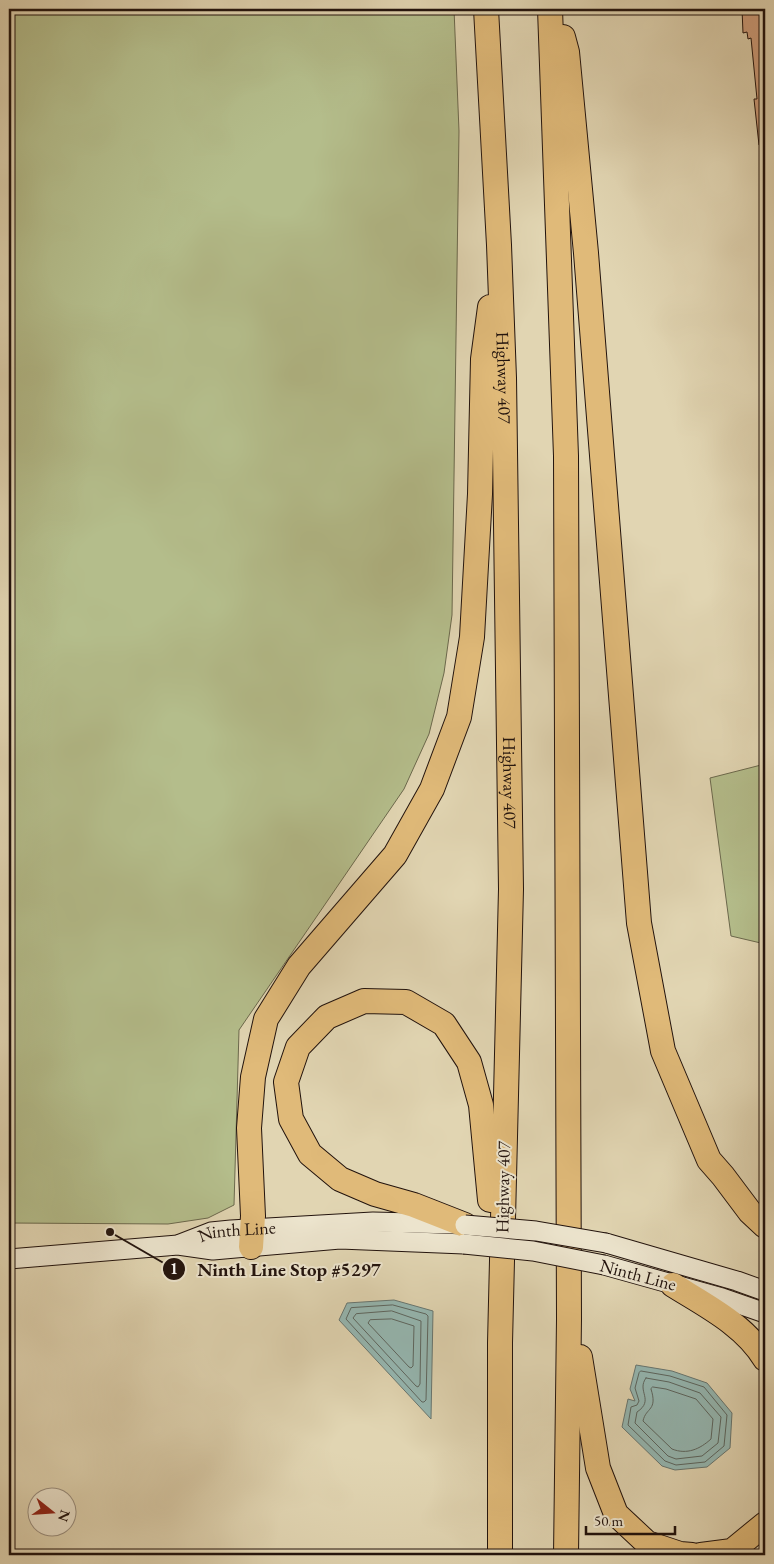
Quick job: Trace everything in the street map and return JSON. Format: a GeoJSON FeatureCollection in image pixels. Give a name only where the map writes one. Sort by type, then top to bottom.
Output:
{"type":"FeatureCollection","features":[{"type":"Feature","properties":{"kind":"highway","name":"Highway 407"},"geometry":{"type":"LineString","coordinates":[[486,9],[499,244],[504,378],[511,889],[500,1343],[500,1555]]}},
{"type":"Feature","properties":{"kind":"highway"},"geometry":{"type":"LineString","coordinates":[[550,9],[566,456],[569,1319],[566,1555]]}},
{"type":"Feature","properties":{"kind":"highway"},"geometry":{"type":"LineString","coordinates":[[556,9],[567,52],[585,243],[639,923],[662,1051],[709,1160],[750,1212],[765,1226]]}},
{"type":"Feature","properties":{"kind":"highway"},"geometry":{"type":"LineString","coordinates":[[251,1238],[253,1216],[249,1128],[253,1077],[266,1019],[298,966],[395,856],[432,789],[459,717],[472,637],[480,494],[483,359],[499,244]]}},
{"type":"Feature","properties":{"kind":"highway"},"geometry":{"type":"LineString","coordinates":[[464,1234],[414,1205],[375,1194],[339,1178],[310,1154],[291,1119],[286,1082],[298,1047],[326,1017],[364,1001],[406,1002],[444,1024],[469,1062],[481,1105],[498,1287],[500,1343]]}},
{"type":"Feature","properties":{"kind":"highway"},"geometry":{"type":"LineString","coordinates":[[568,1213],[580,1306],[580,1362],[598,1468],[616,1514],[647,1543],[680,1554],[692,1555]]}},
{"type":"Feature","properties":{"kind":"highway"},"geometry":{"type":"LineString","coordinates":[[673,1284],[722,1316],[746,1337],[765,1359]]}},
{"type":"Feature","properties":{"kind":"highway"},"geometry":{"type":"LineString","coordinates":[[702,1555],[732,1551],[765,1524]]}},
{"type":"Feature","properties":{"kind":"main road","name":"Ninth Line"},"geometry":{"type":"LineString","coordinates":[[9,1259],[178,1245],[211,1232],[251,1238],[340,1239],[536,1231],[606,1243],[765,1291]]}},
{"type":"Feature","properties":{"kind":"main road","name":"Ninth Line"},"geometry":{"type":"LineString","coordinates":[[464,1234],[533,1251],[604,1265],[722,1298],[765,1313]]}},
{"type":"Feature","properties":{"kind":"green space"},"geometry":{"type":"Polygon","coordinates":[[[9,9],[454,9],[459,131],[452,615],[444,673],[429,734],[404,789],[239,1030],[234,1205],[208,1218],[168,1224],[9,1223],[9,9]]]}},
{"type":"Feature","properties":{"kind":"green space"},"geometry":{"type":"Polygon","coordinates":[[[765,764],[765,944],[731,936],[710,778],[765,764]]]}},
{"type":"Feature","properties":{"kind":"water"},"geometry":{"type":"Polygon","coordinates":[[[394,1300],[433,1311],[431,1419],[339,1320],[347,1303],[394,1300]]]}},
{"type":"Feature","properties":{"kind":"water"},"geometry":{"type":"Polygon","coordinates":[[[636,1365],[672,1371],[707,1383],[732,1413],[730,1448],[707,1467],[675,1470],[662,1466],[622,1427],[628,1399],[635,1401],[630,1389],[636,1365]]]}},
{"type":"Feature","properties":{"kind":"building"},"geometry":{"type":"Polygon","coordinates":[[[742,9],[765,9],[765,145],[759,145],[754,99],[757,99],[751,38],[748,39],[747,32],[743,33],[742,9]]]}},
{"type":"Feature","properties":{"kind":"place","name":"Ninth Line Stop #5297"},"geometry":{"type":"Point","coordinates":[110,1232]}}]}
